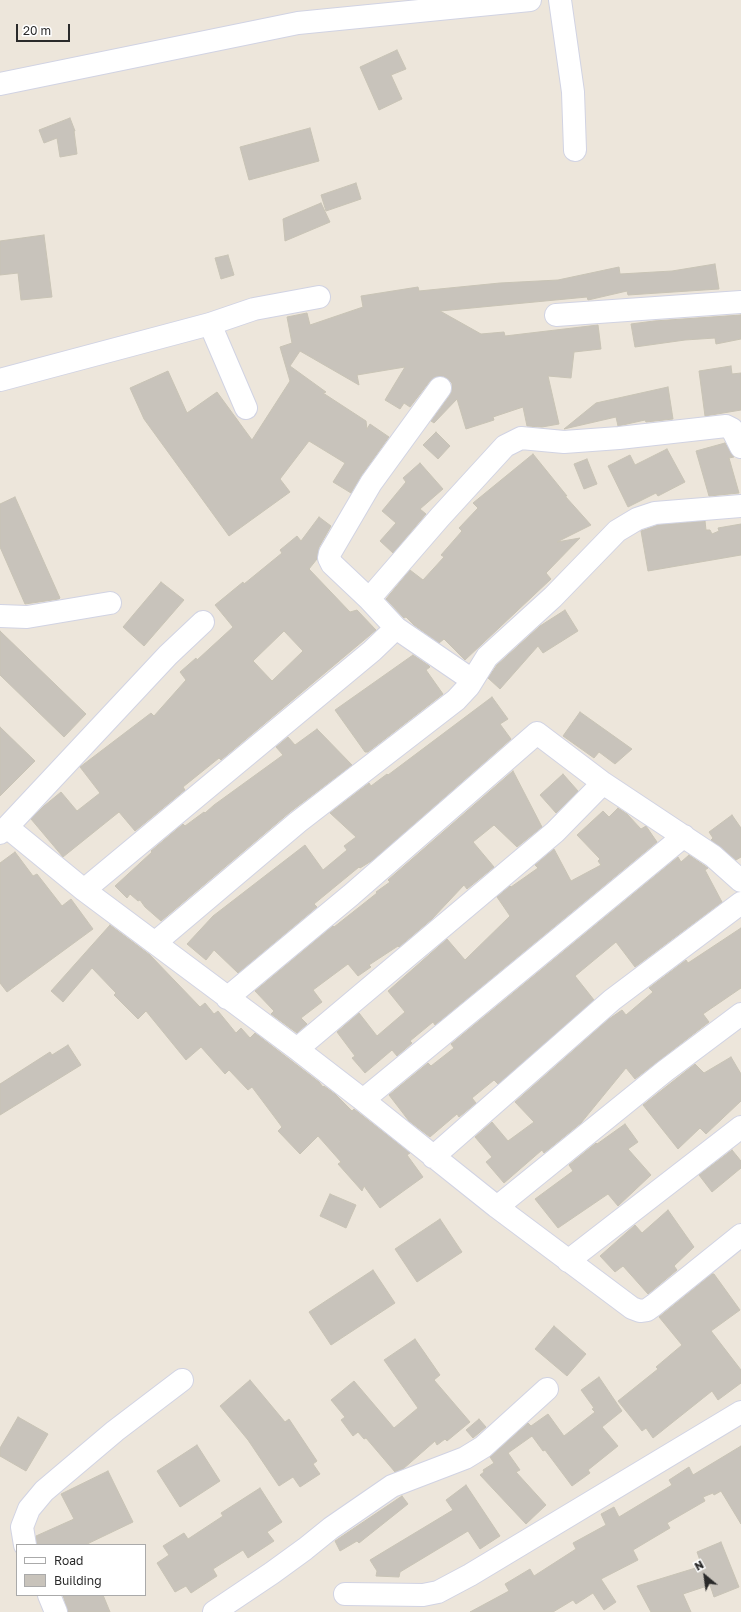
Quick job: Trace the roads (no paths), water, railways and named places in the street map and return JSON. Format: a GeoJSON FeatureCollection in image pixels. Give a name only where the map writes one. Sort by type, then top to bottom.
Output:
{"type":"FeatureCollection","features":[{"type":"Feature","properties":{"kind":"street"},"geometry":{"type":"LineString","coordinates":[[0,84],[298,23],[361,8],[530,0]]}},
{"type":"Feature","properties":{"kind":"street"},"geometry":{"type":"LineString","coordinates":[[560,0],[573,92],[575,150]]}},
{"type":"Feature","properties":{"kind":"street"},"geometry":{"type":"LineString","coordinates":[[0,380],[210,324],[254,309],[319,297]]}},
{"type":"Feature","properties":{"kind":"street"},"geometry":{"type":"LineString","coordinates":[[556,315],[741,302]]}},
{"type":"Feature","properties":{"kind":"street"},"geometry":{"type":"LineString","coordinates":[[210,324],[246,408]]}},
{"type":"Feature","properties":{"kind":"street"},"geometry":{"type":"LineString","coordinates":[[440,388],[371,483],[330,553],[329,558],[332,564],[396,628],[472,680]]}},
{"type":"Feature","properties":{"kind":"street"},"geometry":{"type":"LineString","coordinates":[[369,600],[440,517],[505,446],[521,438],[564,442],[619,438],[726,426],[732,429],[741,447]]}},
{"type":"Feature","properties":{"kind":"street"},"geometry":{"type":"LineString","coordinates":[[156,942],[298,822],[456,700],[469,686],[487,657],[553,596],[617,531],[637,518],[655,513],[741,506]]}},
{"type":"Feature","properties":{"kind":"street"},"geometry":{"type":"LineString","coordinates":[[0,616],[27,617],[110,603]]}},
{"type":"Feature","properties":{"kind":"street"},"geometry":{"type":"LineString","coordinates":[[203,622],[168,655],[3,830],[156,942],[227,998],[297,1049],[497,1207],[632,1308],[640,1311],[647,1310],[741,1235]]}},
{"type":"Feature","properties":{"kind":"street"},"geometry":{"type":"LineString","coordinates":[[84,890],[372,652],[396,628]]}},
{"type":"Feature","properties":{"kind":"street"},"geometry":{"type":"LineString","coordinates":[[227,998],[351,895],[537,733],[604,783],[713,856],[741,881]]}},
{"type":"Feature","properties":{"kind":"street"},"geometry":{"type":"LineString","coordinates":[[297,1049],[555,832],[604,783]]}},
{"type":"Feature","properties":{"kind":"street"},"geometry":{"type":"LineString","coordinates":[[363,1100],[684,836]]}},
{"type":"Feature","properties":{"kind":"street"},"geometry":{"type":"LineString","coordinates":[[433,1157],[612,1000],[741,903]]}},
{"type":"Feature","properties":{"kind":"street"},"geometry":{"type":"LineString","coordinates":[[497,1207],[665,1071],[741,1014]]}},
{"type":"Feature","properties":{"kind":"street"},"geometry":{"type":"LineString","coordinates":[[568,1261],[741,1127]]}},
{"type":"Feature","properties":{"kind":"street"},"geometry":{"type":"LineString","coordinates":[[26,1544],[22,1527],[29,1509],[44,1491],[115,1431],[182,1380]]}},
{"type":"Feature","properties":{"kind":"street"},"geometry":{"type":"LineString","coordinates":[[214,1612],[272,1573],[331,1528],[392,1486],[465,1458],[483,1447],[548,1389]]}},
{"type":"Feature","properties":{"kind":"street"},"geometry":{"type":"LineString","coordinates":[[345,1594],[423,1595],[438,1592],[476,1571],[741,1412]]}},
{"type":"Feature","properties":{"kind":"street"},"geometry":{"type":"LineString","coordinates":[[49,1596],[56,1612]]}}]}
